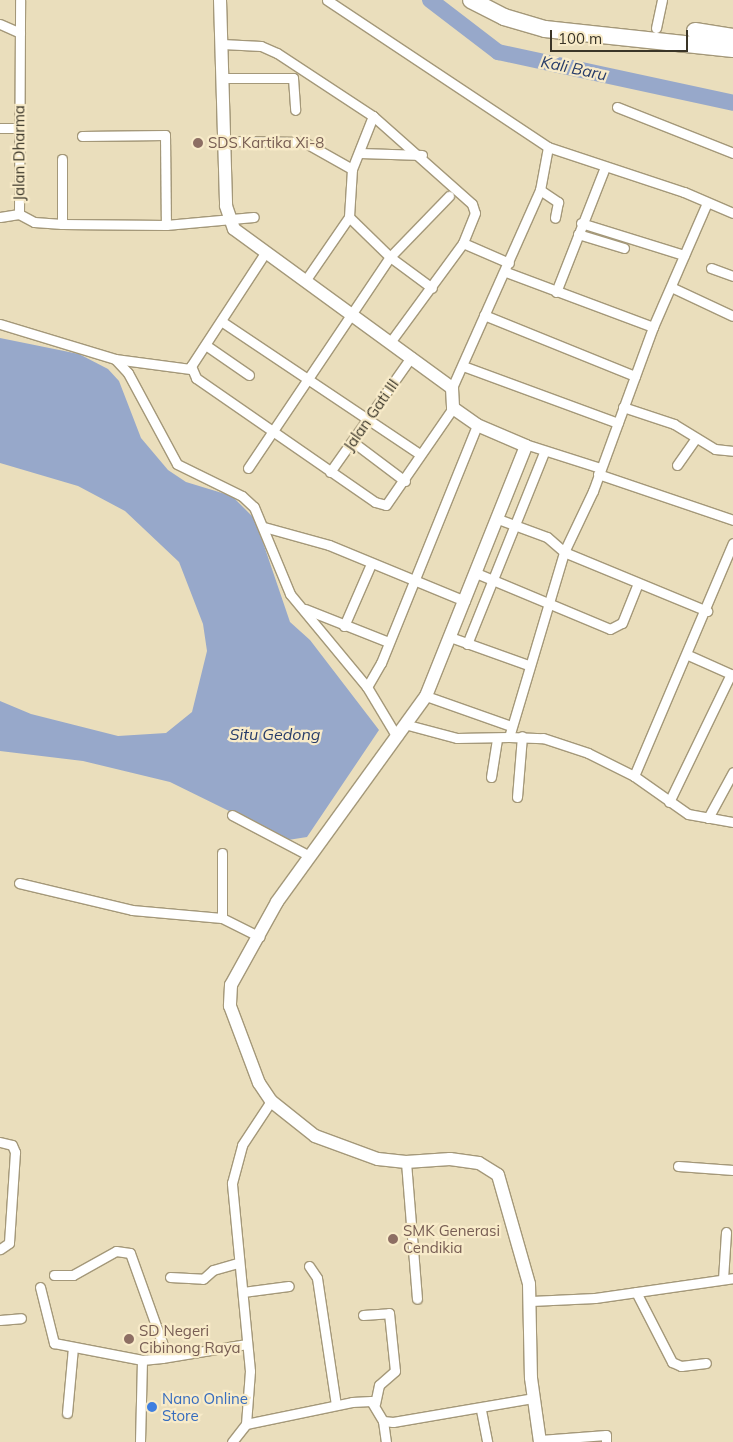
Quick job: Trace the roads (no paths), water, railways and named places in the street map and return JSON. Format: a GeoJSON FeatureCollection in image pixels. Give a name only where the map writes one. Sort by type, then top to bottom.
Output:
{"type":"FeatureCollection","features":[{"type":"Feature","properties":{"kind":"highway"},"geometry":{"type":"LineString","coordinates":[[471,0],[504,17],[545,28],[733,49]]}},
{"type":"Feature","properties":{"kind":"highway"},"geometry":{"type":"LineString","coordinates":[[492,0],[545,19],[656,28],[733,37]]}},
{"type":"Feature","properties":{"kind":"street","name":"Jalan Dharma"},"geometry":{"type":"LineString","coordinates":[[20,0],[19,214],[34,222],[62,224],[166,225],[254,217]]}},
{"type":"Feature","properties":{"kind":"street"},"geometry":{"type":"LineString","coordinates":[[220,0],[228,219],[239,235],[391,341],[452,388]]}},
{"type":"Feature","properties":{"kind":"street"},"geometry":{"type":"LineString","coordinates":[[327,0],[548,147],[733,213]]}},
{"type":"Feature","properties":{"kind":"street"},"geometry":{"type":"LineString","coordinates":[[656,28],[662,0]]}},
{"type":"Feature","properties":{"kind":"street"},"geometry":{"type":"LineString","coordinates":[[0,24],[20,33]]}},
{"type":"Feature","properties":{"kind":"street"},"geometry":{"type":"LineString","coordinates":[[222,44],[261,46],[373,116],[422,155],[474,209],[463,243],[432,288],[391,341]]}},
{"type":"Feature","properties":{"kind":"street"},"geometry":{"type":"LineString","coordinates":[[224,78],[292,78],[295,110]]}},
{"type":"Feature","properties":{"kind":"street"},"geometry":{"type":"LineString","coordinates":[[617,108],[733,153]]}},
{"type":"Feature","properties":{"kind":"street"},"geometry":{"type":"LineString","coordinates":[[305,281],[349,217],[352,169],[360,153],[373,116]]}},
{"type":"Feature","properties":{"kind":"street"},"geometry":{"type":"LineString","coordinates":[[0,128],[19,128]]}},
{"type":"Feature","properties":{"kind":"street"},"geometry":{"type":"LineString","coordinates":[[82,136],[165,135],[166,225]]}},
{"type":"Feature","properties":{"kind":"street"},"geometry":{"type":"LineString","coordinates":[[225,141],[304,142],[352,169]]}},
{"type":"Feature","properties":{"kind":"street"},"geometry":{"type":"LineString","coordinates":[[0,324],[115,359],[190,369],[196,378],[330,472],[374,502],[386,505],[453,408],[452,388],[484,315],[506,272],[540,190],[548,147]]}},
{"type":"Feature","properties":{"kind":"street"},"geometry":{"type":"LineString","coordinates":[[360,153],[422,155]]}},
{"type":"Feature","properties":{"kind":"street"},"geometry":{"type":"LineString","coordinates":[[62,159],[62,224]]}},
{"type":"Feature","properties":{"kind":"street"},"geometry":{"type":"LineString","coordinates":[[556,292],[581,223],[605,166]]}},
{"type":"Feature","properties":{"kind":"street"},"geometry":{"type":"LineString","coordinates":[[540,190],[558,202],[555,218]]}},
{"type":"Feature","properties":{"kind":"street"},"geometry":{"type":"LineString","coordinates":[[248,468],[308,375],[390,257],[449,196]]}},
{"type":"Feature","properties":{"kind":"street"},"geometry":{"type":"LineString","coordinates":[[509,737],[528,665],[564,552],[599,471],[653,328],[707,203]]}},
{"type":"Feature","properties":{"kind":"street"},"geometry":{"type":"LineString","coordinates":[[0,217],[19,214]]}},
{"type":"Feature","properties":{"kind":"street"},"geometry":{"type":"LineString","coordinates":[[349,217],[390,257],[432,288]]}},
{"type":"Feature","properties":{"kind":"street"},"geometry":{"type":"LineString","coordinates":[[581,223],[684,256]]}},
{"type":"Feature","properties":{"kind":"street"},"geometry":{"type":"LineString","coordinates":[[578,234],[624,248]]}},
{"type":"Feature","properties":{"kind":"street"},"geometry":{"type":"LineString","coordinates":[[463,243],[509,263]]}},
{"type":"Feature","properties":{"kind":"street"},"geometry":{"type":"LineString","coordinates":[[190,369],[207,346],[265,253]]}},
{"type":"Feature","properties":{"kind":"street"},"geometry":{"type":"LineString","coordinates":[[711,268],[733,276]]}},
{"type":"Feature","properties":{"kind":"street"},"geometry":{"type":"LineString","coordinates":[[506,272],[653,328]]}},
{"type":"Feature","properties":{"kind":"street"},"geometry":{"type":"LineString","coordinates":[[671,286],[733,316]]}},
{"type":"Feature","properties":{"kind":"street"},"geometry":{"type":"LineString","coordinates":[[484,315],[635,376]]}},
{"type":"Feature","properties":{"kind":"street"},"geometry":{"type":"LineString","coordinates":[[221,322],[308,375],[420,454]]}},
{"type":"Feature","properties":{"kind":"street"},"geometry":{"type":"LineString","coordinates":[[207,346],[249,375]]}},
{"type":"Feature","properties":{"kind":"street","name":"Jalan Gati III"},"geometry":{"type":"LineString","coordinates":[[330,472],[411,358]]}},
{"type":"Feature","properties":{"kind":"street"},"geometry":{"type":"LineString","coordinates":[[115,359],[128,373],[176,464],[242,496],[264,527],[299,606],[367,687],[397,737]]}},
{"type":"Feature","properties":{"kind":"street"},"geometry":{"type":"LineString","coordinates":[[462,366],[618,423]]}},
{"type":"Feature","properties":{"kind":"street"},"geometry":{"type":"LineString","coordinates":[[623,407],[674,424],[696,438],[733,452]]}},
{"type":"Feature","properties":{"kind":"street"},"geometry":{"type":"LineString","coordinates":[[453,408],[477,425],[544,452],[733,520]]}},
{"type":"Feature","properties":{"kind":"street"},"geometry":{"type":"LineString","coordinates":[[367,687],[381,663],[386,641],[477,425]]}},
{"type":"Feature","properties":{"kind":"street"},"geometry":{"type":"LineString","coordinates":[[677,465],[696,438]]}},
{"type":"Feature","properties":{"kind":"street"},"geometry":{"type":"LineString","coordinates":[[353,442],[404,481]]}},
{"type":"Feature","properties":{"kind":"street"},"geometry":{"type":"LineString","coordinates":[[525,444],[498,518],[426,696],[408,725],[308,855],[232,985],[236,1030],[256,1079],[271,1101],[321,1139],[366,1156],[406,1162],[450,1159],[479,1163],[498,1175],[522,1250],[531,1301],[534,1398],[540,1441],[606,1439]]}},
{"type":"Feature","properties":{"kind":"street"},"geometry":{"type":"LineString","coordinates":[[467,644],[489,580],[544,452]]}},
{"type":"Feature","properties":{"kind":"street"},"geometry":{"type":"LineString","coordinates":[[498,518],[546,537],[564,552],[707,610]]}},
{"type":"Feature","properties":{"kind":"street"},"geometry":{"type":"LineString","coordinates":[[264,527],[316,540],[465,601]]}},
{"type":"Feature","properties":{"kind":"street"},"geometry":{"type":"LineString","coordinates":[[634,776],[707,610],[729,568],[733,543]]}},
{"type":"Feature","properties":{"kind":"street"},"geometry":{"type":"LineString","coordinates":[[344,626],[371,564]]}},
{"type":"Feature","properties":{"kind":"street"},"geometry":{"type":"LineString","coordinates":[[476,573],[599,627],[617,629],[638,583]]}},
{"type":"Feature","properties":{"kind":"street"},"geometry":{"type":"LineString","coordinates":[[299,606],[344,626],[386,641]]}},
{"type":"Feature","properties":{"kind":"street"},"geometry":{"type":"LineString","coordinates":[[450,637],[528,665]]}},
{"type":"Feature","properties":{"kind":"street"},"geometry":{"type":"LineString","coordinates":[[669,802],[732,674],[688,656]]}},
{"type":"Feature","properties":{"kind":"street"},"geometry":{"type":"LineString","coordinates":[[426,696],[511,726]]}},
{"type":"Feature","properties":{"kind":"street"},"geometry":{"type":"LineString","coordinates":[[408,725],[437,735],[497,738],[522,736],[580,750],[634,776],[669,802],[708,818],[733,822]]}},
{"type":"Feature","properties":{"kind":"street"},"geometry":{"type":"LineString","coordinates":[[517,797],[522,736]]}},
{"type":"Feature","properties":{"kind":"street"},"geometry":{"type":"LineString","coordinates":[[491,777],[497,738]]}},
{"type":"Feature","properties":{"kind":"street"},"geometry":{"type":"LineString","coordinates":[[708,818],[733,772]]}},
{"type":"Feature","properties":{"kind":"street"},"geometry":{"type":"LineString","coordinates":[[232,815],[308,855]]}},
{"type":"Feature","properties":{"kind":"street"},"geometry":{"type":"LineString","coordinates":[[222,853],[222,918]]}},
{"type":"Feature","properties":{"kind":"street"},"geometry":{"type":"LineString","coordinates":[[19,883],[132,910],[222,918],[260,937]]}},
{"type":"Feature","properties":{"kind":"street"},"geometry":{"type":"LineString","coordinates":[[232,1442],[246,1424],[247,1344],[244,1292],[238,1263],[234,1170],[249,1130],[271,1101]]}},
{"type":"Feature","properties":{"kind":"street"},"geometry":{"type":"LineString","coordinates":[[0,1142],[12,1145],[15,1152],[9,1243],[0,1248]]}},
{"type":"Feature","properties":{"kind":"street"},"geometry":{"type":"LineString","coordinates":[[406,1162],[417,1299]]}},
{"type":"Feature","properties":{"kind":"street"},"geometry":{"type":"LineString","coordinates":[[678,1166],[733,1170]]}},
{"type":"Feature","properties":{"kind":"street"},"geometry":{"type":"LineString","coordinates":[[723,1279],[726,1232]]}},
{"type":"Feature","properties":{"kind":"street"},"geometry":{"type":"LineString","coordinates":[[54,1275],[73,1275],[116,1251],[127,1251],[160,1330],[162,1358]]}},
{"type":"Feature","properties":{"kind":"street"},"geometry":{"type":"LineString","coordinates":[[170,1277],[203,1279],[213,1270],[238,1263]]}},
{"type":"Feature","properties":{"kind":"street"},"geometry":{"type":"LineString","coordinates":[[308,1266],[317,1278],[322,1334],[336,1405]]}},
{"type":"Feature","properties":{"kind":"street"},"geometry":{"type":"LineString","coordinates":[[531,1301],[636,1292],[733,1278]]}},
{"type":"Feature","properties":{"kind":"street"},"geometry":{"type":"LineString","coordinates":[[244,1292],[289,1286]]}},
{"type":"Feature","properties":{"kind":"street"},"geometry":{"type":"LineString","coordinates":[[40,1287],[52,1340],[73,1347],[142,1360],[247,1344]]}},
{"type":"Feature","properties":{"kind":"street"},"geometry":{"type":"LineString","coordinates":[[636,1292],[672,1362],[681,1366],[706,1363]]}},
{"type":"Feature","properties":{"kind":"street"},"geometry":{"type":"LineString","coordinates":[[363,1315],[389,1313],[395,1371],[379,1385],[375,1404],[383,1421],[386,1442]]}},
{"type":"Feature","properties":{"kind":"street"},"geometry":{"type":"LineString","coordinates":[[0,1320],[21,1318]]}},
{"type":"Feature","properties":{"kind":"street"},"geometry":{"type":"LineString","coordinates":[[67,1413],[73,1347]]}},
{"type":"Feature","properties":{"kind":"street"},"geometry":{"type":"LineString","coordinates":[[140,1442],[142,1360]]}},
{"type":"Feature","properties":{"kind":"street"},"geometry":{"type":"LineString","coordinates":[[383,1421],[481,1410],[534,1398]]}},
{"type":"Feature","properties":{"kind":"street"},"geometry":{"type":"LineString","coordinates":[[246,1424],[336,1405],[375,1404]]}},
{"type":"Feature","properties":{"kind":"street"},"geometry":{"type":"LineString","coordinates":[[481,1410],[487,1442]]}},
{"type":"Feature","properties":{"kind":"water","name":"Situ Gedong"},"geometry":{"type":"Polygon","coordinates":[[[0,338],[79,354],[108,369],[119,381],[141,438],[168,470],[186,482],[232,496],[255,519],[290,622],[310,640],[379,730],[307,837],[288,840],[170,782],[83,761],[0,751],[0,701],[31,714],[118,736],[166,733],[192,712],[207,651],[203,624],[179,562],[125,511],[78,486],[0,463],[0,338]]]}},
{"type":"Feature","properties":{"kind":"waterway","name":"Kali Baru"},"geometry":{"type":"LineString","coordinates":[[430,0],[498,52],[733,103]]}},
{"type":"Feature","properties":{"kind":"place","name":"SDS Kartika Xi-8"},"geometry":{"type":"Point","coordinates":[198,143]}},
{"type":"Feature","properties":{"kind":"place","name":"SMK Generasi Cendikia"},"geometry":{"type":"Point","coordinates":[393,1239]}},
{"type":"Feature","properties":{"kind":"place","name":"SD Negeri Cibinong Raya"},"geometry":{"type":"Point","coordinates":[129,1339]}},
{"type":"Feature","properties":{"kind":"place","name":"Nano Online Store"},"geometry":{"type":"Point","coordinates":[152,1407]}}]}
